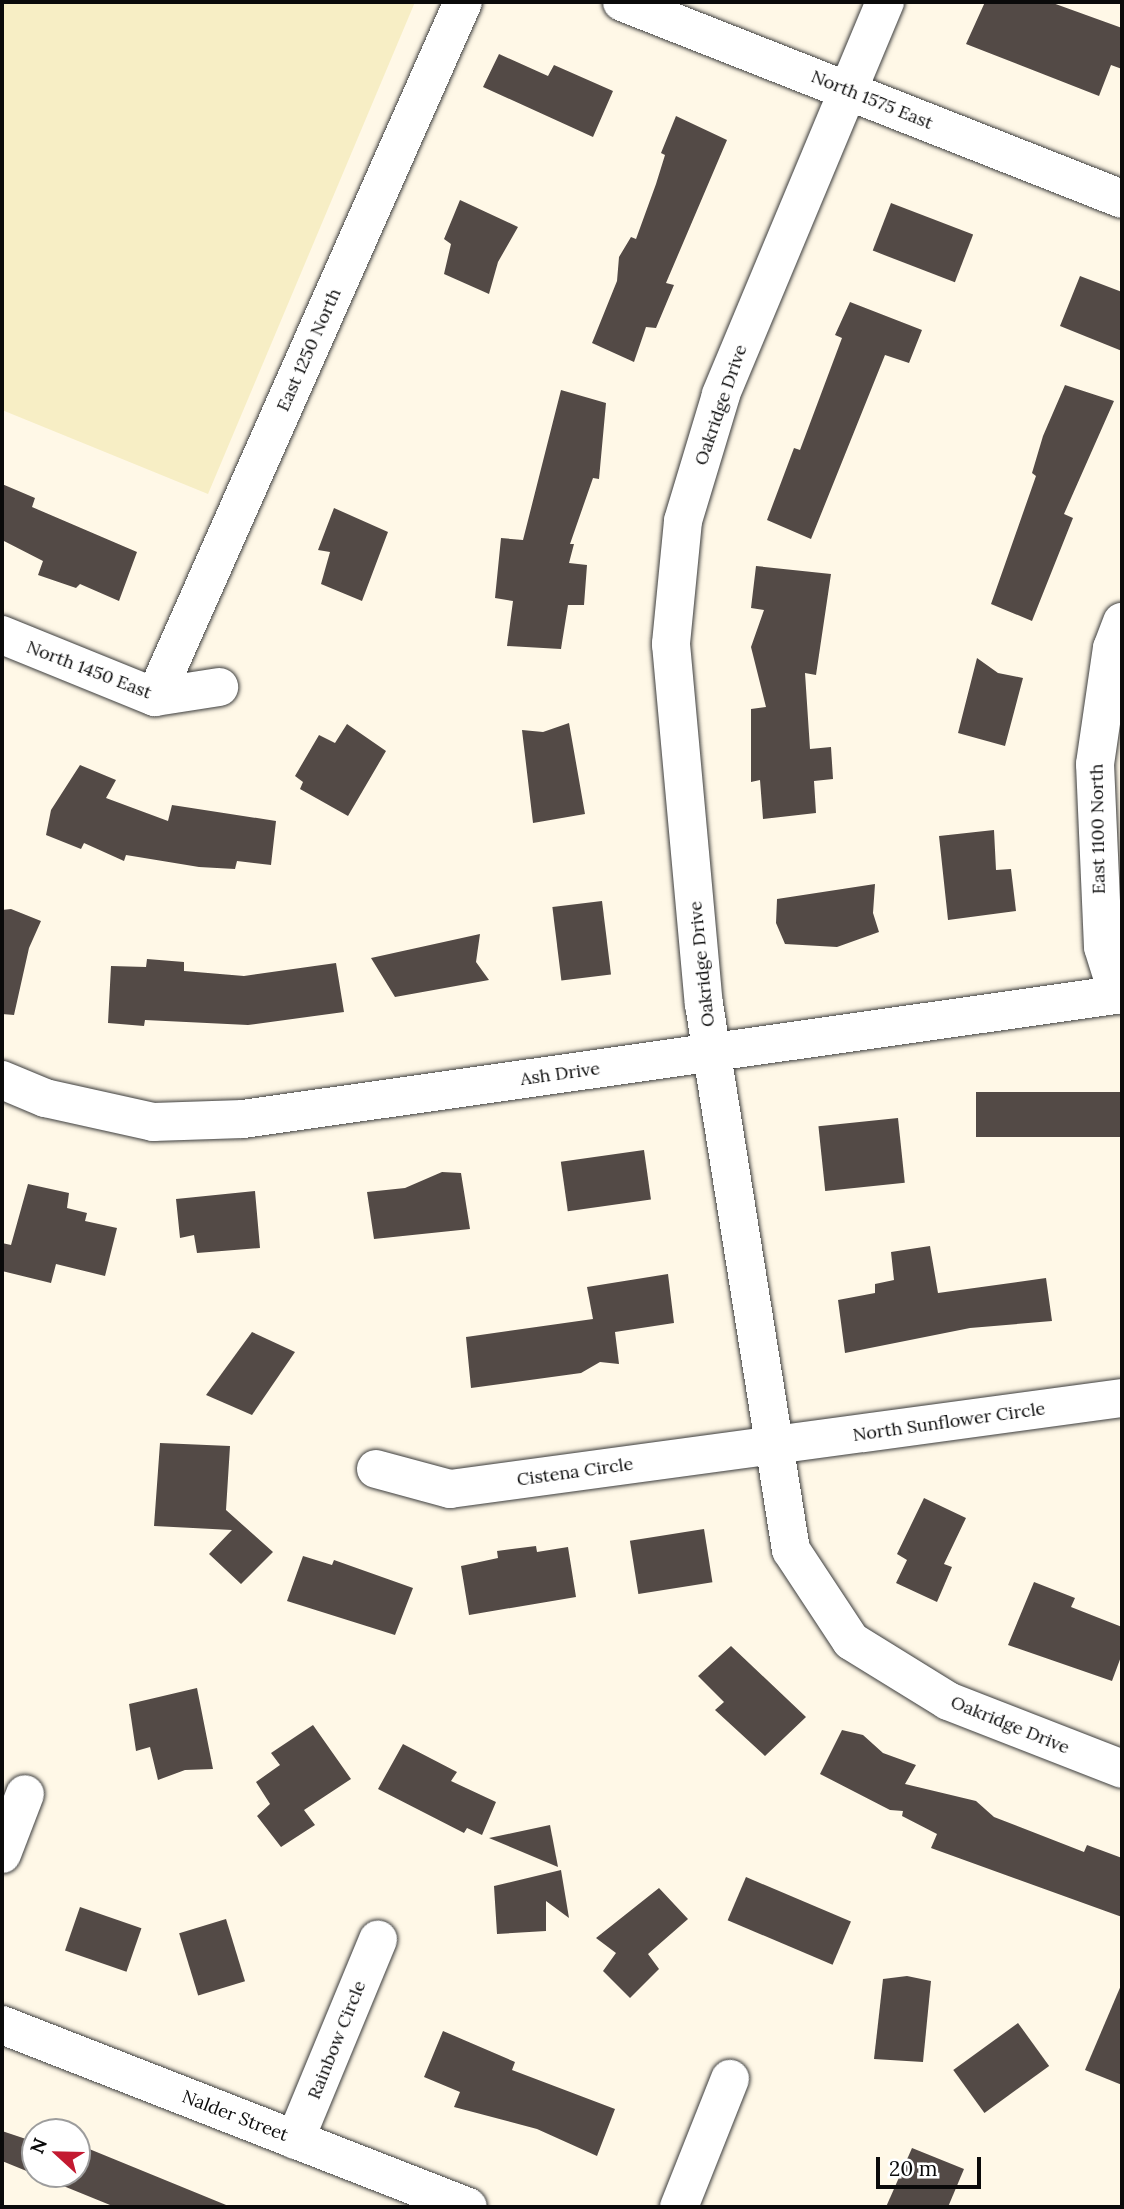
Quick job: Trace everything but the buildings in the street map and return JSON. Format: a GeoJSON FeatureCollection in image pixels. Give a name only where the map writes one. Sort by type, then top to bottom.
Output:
{"type":"FeatureCollection","features":[{"type":"Feature","properties":{"kind":"street","name":"East 1250 North"},"geometry":{"type":"LineString","coordinates":[[155,697],[463,2]]}},
{"type":"Feature","properties":{"kind":"street","name":"North 1575 East"},"geometry":{"type":"LineString","coordinates":[[622,2],[1122,199]]}},
{"type":"Feature","properties":{"kind":"street","name":"Oakridge Drive"},"geometry":{"type":"LineString","coordinates":[[885,2],[721,395],[683,521],[671,644],[713,1052],[791,1550],[851,1641],[948,1701],[1122,1769]]}},
{"type":"Feature","properties":{"kind":"street","name":"East 1100 North"},"geometry":{"type":"LineString","coordinates":[[1120,994],[1103,947],[1095,764],[1112,648],[1122,622]]}},
{"type":"Feature","properties":{"kind":"street","name":"North 1450 East"},"geometry":{"type":"LineString","coordinates":[[2,635],[155,697],[219,687]]}},
{"type":"Feature","properties":{"kind":"street","name":"Ash Drive"},"geometry":{"type":"LineString","coordinates":[[2,1080],[45,1098],[153,1122],[243,1119],[1120,994]]}},
{"type":"Feature","properties":{"kind":"street","name":"North Sunflower Circle"},"geometry":{"type":"LineString","coordinates":[[776,1445],[1122,1398]]}},
{"type":"Feature","properties":{"kind":"street","name":"Cistena Circle"},"geometry":{"type":"LineString","coordinates":[[376,1469],[450,1489],[776,1445]]}},
{"type":"Feature","properties":{"kind":"street"},"geometry":{"type":"LineString","coordinates":[[2,1854],[25,1794]]}},
{"type":"Feature","properties":{"kind":"street","name":"Rainbow Circle"},"geometry":{"type":"LineString","coordinates":[[295,2140],[378,1940]]}},
{"type":"Feature","properties":{"kind":"street","name":"Nalder Street"},"geometry":{"type":"LineString","coordinates":[[2,2025],[468,2207]]}},
{"type":"Feature","properties":{"kind":"street"},"geometry":{"type":"LineString","coordinates":[[679,2207],[730,2079]]}},
{"type":"Feature","properties":{"kind":"shaded area"},"geometry":{"type":"Polygon","coordinates":[[[2,2],[415,2],[208,494],[2,410],[2,2]]]}}]}
